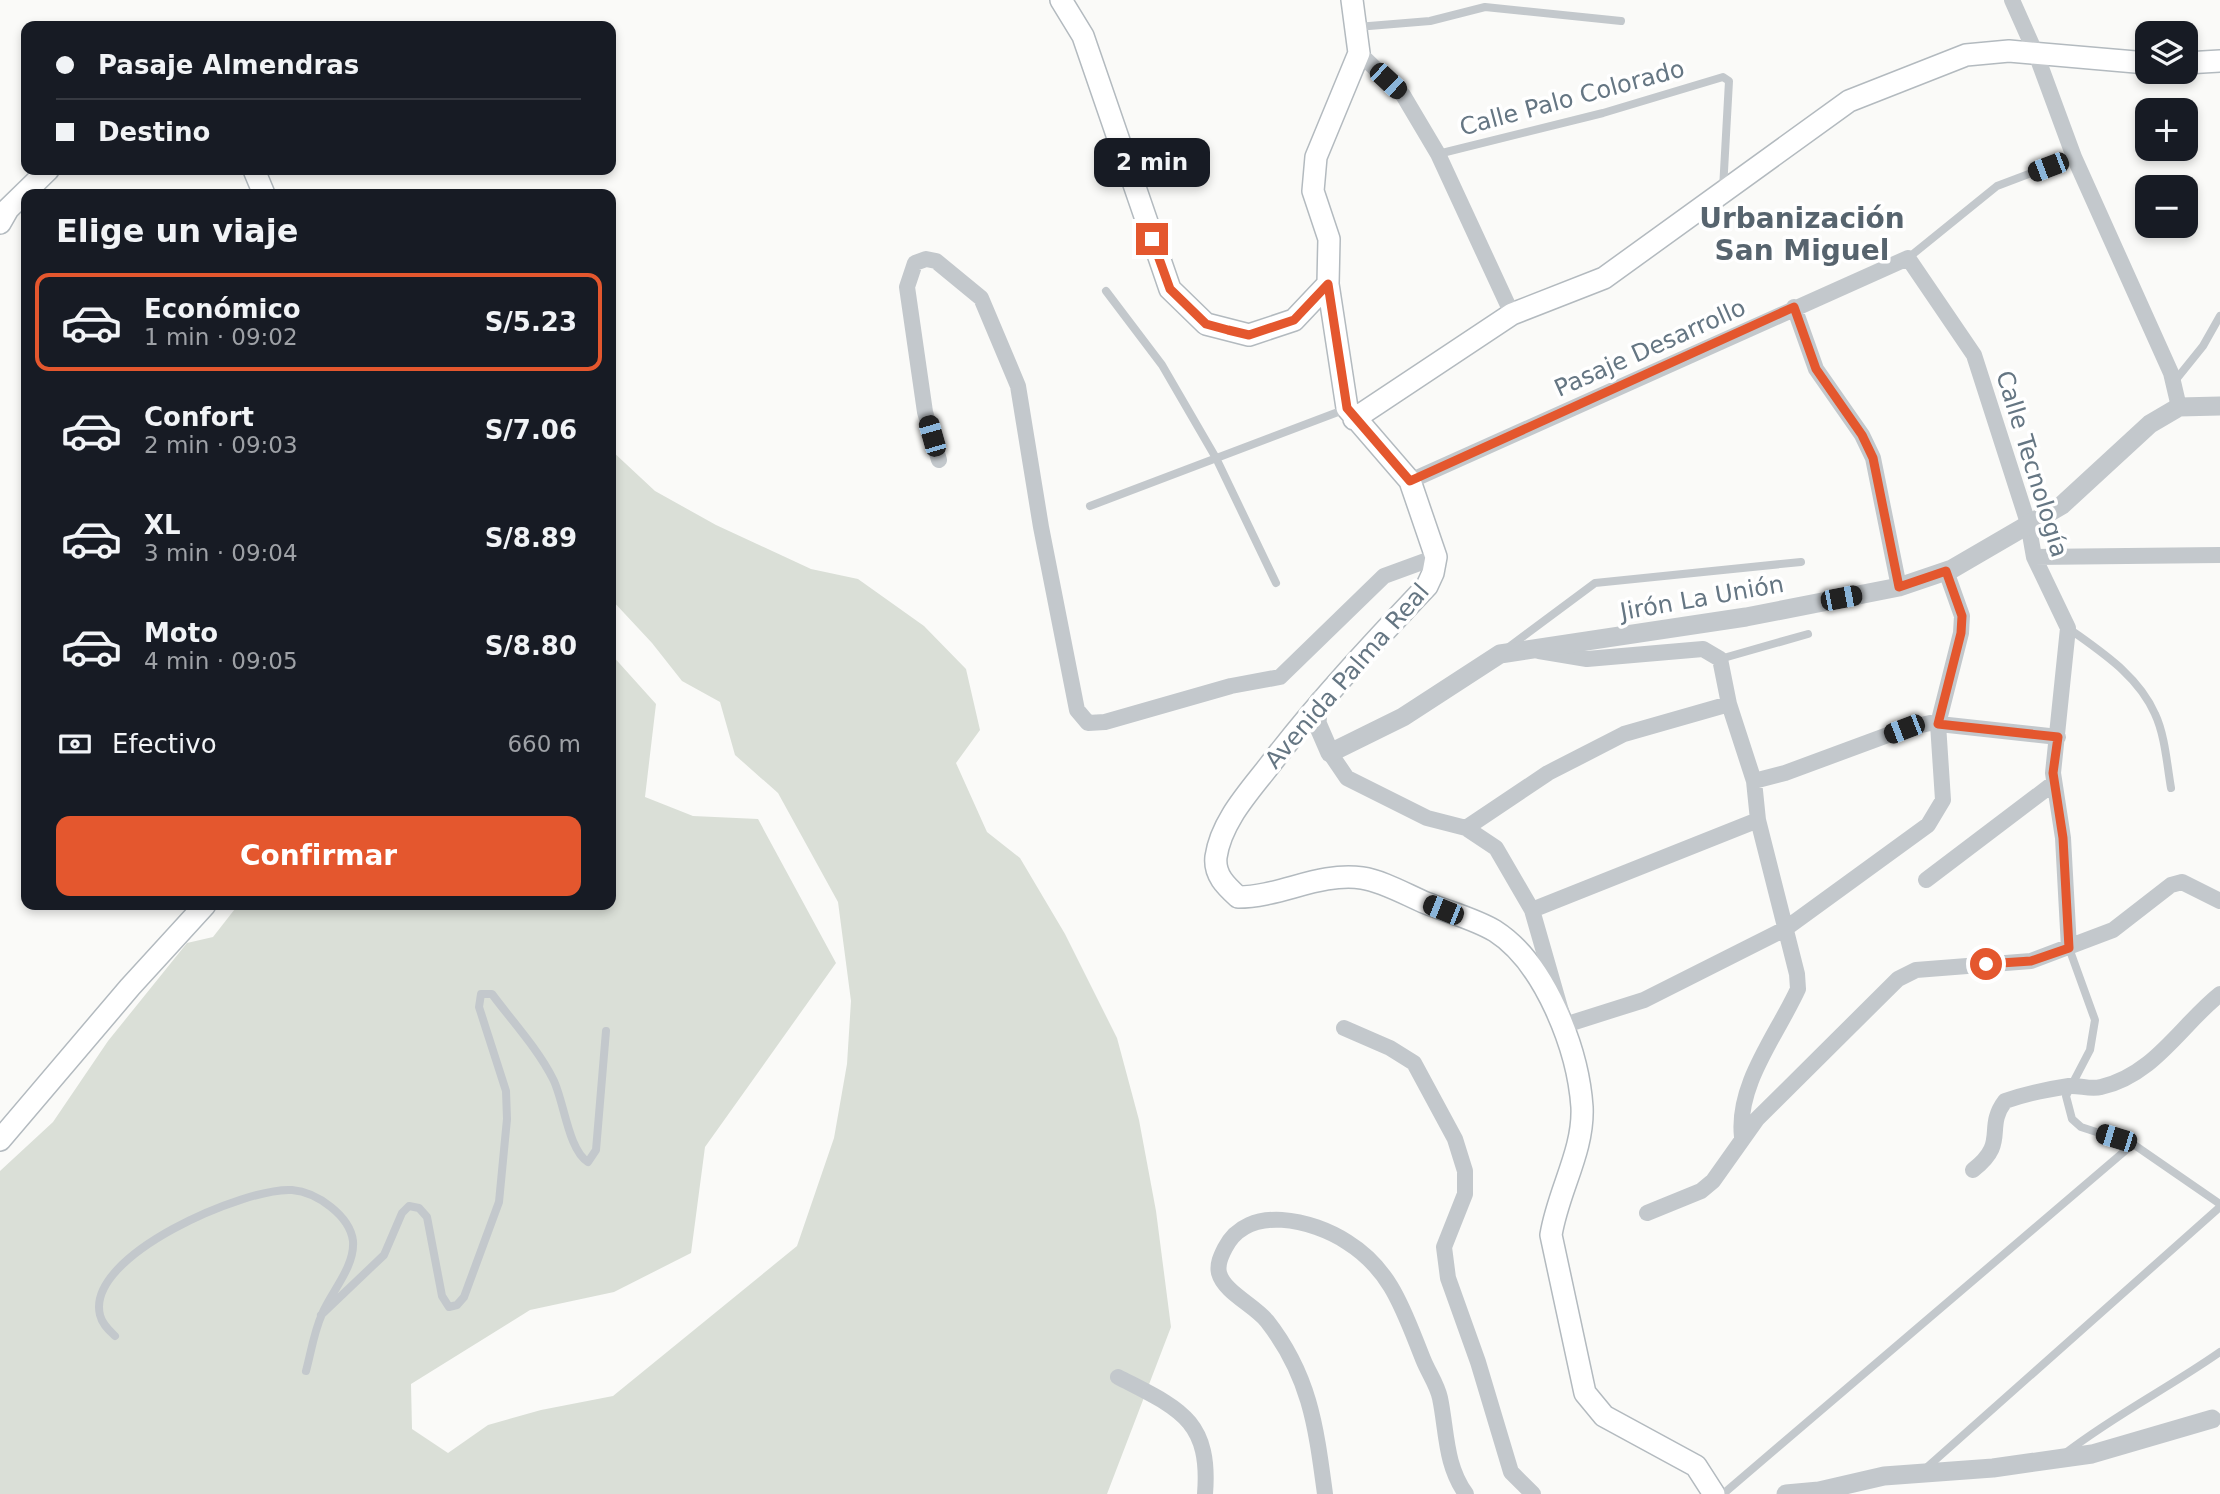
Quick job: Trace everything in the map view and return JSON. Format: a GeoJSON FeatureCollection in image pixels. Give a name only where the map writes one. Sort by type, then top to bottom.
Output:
{"type":"FeatureCollection","features":[{"type":"Feature","properties":{"kind":"main road"},"geometry":{"type":"LineString","coordinates":[[1061,0],[1083,36],[1170,289],[1206,324],[1249,335],[1294,320],[1328,284]]}},
{"type":"Feature","properties":{"kind":"main road"},"geometry":{"type":"LineString","coordinates":[[1352,0],[1359,53],[1329,117],[1316,156],[1313,191],[1329,239],[1328,284],[1351,414],[1512,314],[1604,278],[1849,101],[1966,55],[2008,51],[2135,62]]}},
{"type":"Feature","properties":{"kind":"main road"},"geometry":{"type":"LineString","coordinates":[[2198,62],[2220,61]]}},
{"type":"Feature","properties":{"kind":"main road"},"geometry":{"type":"LineString","coordinates":[[29,189],[43,175]]}},
{"type":"Feature","properties":{"kind":"main road"},"geometry":{"type":"LineString","coordinates":[[0,223],[8,209],[21,196]]}},
{"type":"Feature","properties":{"kind":"main road","name":"Avenida Palma Real"},"geometry":{"type":"LineString","coordinates":[[1351,414],[1410,481],[1436,557],[1433,573],[1427,586],[1319,700],[1239,805],[1222,834],[1215,859],[1221,881],[1238,897],[1258,897],[1335,877],[1365,878],[1494,931],[1522,954],[1565,1025],[1582,1106],[1579,1143],[1555,1212],[1551,1234],[1586,1393],[1604,1416],[1696,1466],[1714,1494]]}},
{"type":"Feature","properties":{"kind":"main road"},"geometry":{"type":"LineString","coordinates":[[0,1140],[130,987],[200,910]]}},
{"type":"Feature","properties":{"kind":"street"},"geometry":{"type":"LineString","coordinates":[[2012,0],[2036,54],[2074,157],[2173,384],[2179,407]]}},
{"type":"Feature","properties":{"kind":"street"},"geometry":{"type":"LineString","coordinates":[[1359,53],[1403,95],[1438,154],[1512,314]]}},
{"type":"Feature","properties":{"kind":"street","name":"Pasaje Desarrollo"},"geometry":{"type":"LineString","coordinates":[[1410,481],[1794,307],[1909,258]]}},
{"type":"Feature","properties":{"kind":"street","name":"Calle Tecnología"},"geometry":{"type":"LineString","coordinates":[[1909,258],[1974,355],[2028,523],[2034,557],[2068,628]]}},
{"type":"Feature","properties":{"kind":"street"},"geometry":{"type":"LineString","coordinates":[[939,460],[925,412],[907,288],[915,263],[926,259],[936,261],[981,298],[1018,386],[1041,527],[1077,710],[1088,723],[1105,722],[1231,686],[1280,677],[1384,576],[1436,557]]}},
{"type":"Feature","properties":{"kind":"street"},"geometry":{"type":"LineString","coordinates":[[1794,307],[1816,369],[1862,435],[1873,458],[1899,587]]}},
{"type":"Feature","properties":{"kind":"street","name":"Jirón La Unión"},"geometry":{"type":"LineString","coordinates":[[1330,753],[1403,717],[1500,654],[1746,617],[1899,587],[1946,571],[2062,505],[2150,424],[2179,407],[2220,406]]}},
{"type":"Feature","properties":{"kind":"street"},"geometry":{"type":"LineString","coordinates":[[2034,557],[2220,555]]}},
{"type":"Feature","properties":{"kind":"street"},"geometry":{"type":"LineString","coordinates":[[1319,700],[1317,723],[1330,753],[1347,778],[1427,818],[1466,828],[1496,848],[1532,910],[1565,1025],[1644,1000],[1785,929],[1928,825],[1938,813],[1942,800],[1938,724],[1961,633],[1962,616],[1946,571]]}},
{"type":"Feature","properties":{"kind":"street"},"geometry":{"type":"LineString","coordinates":[[2068,628],[2054,783],[2063,838],[2069,948]]}},
{"type":"Feature","properties":{"kind":"street"},"geometry":{"type":"LineString","coordinates":[[1530,650],[1587,659],[1703,649],[1720,659],[1729,705],[1755,781],[1758,820],[1797,989],[1748,1086],[1740,1123],[1742,1137]]}},
{"type":"Feature","properties":{"kind":"street"},"geometry":{"type":"LineString","coordinates":[[1466,828],[1548,772],[1624,734],[1729,705]]}},
{"type":"Feature","properties":{"kind":"street"},"geometry":{"type":"LineString","coordinates":[[1755,781],[1785,773],[1904,729],[1938,724],[2058,737]]}},
{"type":"Feature","properties":{"kind":"street"},"geometry":{"type":"LineString","coordinates":[[1926,880],[2054,783]]}},
{"type":"Feature","properties":{"kind":"street"},"geometry":{"type":"LineString","coordinates":[[1532,910],[1758,820]]}},
{"type":"Feature","properties":{"kind":"street"},"geometry":{"type":"LineString","coordinates":[[1647,1213],[1701,1191],[1713,1181],[1742,1137],[1898,979],[1916,970],[2031,961],[2113,930],[2171,885],[2182,882],[2220,901]]}},
{"type":"Feature","properties":{"kind":"street"},"geometry":{"type":"LineString","coordinates":[[1973,1170],[1989,1158],[1994,1148],[1998,1111],[2005,1101],[2072,1086],[2087,1090],[2125,1078],[2158,1056],[2220,993]]}},
{"type":"Feature","properties":{"kind":"street"},"geometry":{"type":"LineString","coordinates":[[1344,1028],[1390,1048],[1414,1063],[1455,1139],[1465,1171],[1465,1194],[1444,1247],[1448,1278],[1478,1362],[1511,1472],[1533,1494]]}},
{"type":"Feature","properties":{"kind":"street"},"geometry":{"type":"LineString","coordinates":[[1325,1494],[1309,1396],[1292,1360],[1251,1303],[1227,1288],[1219,1273],[1219,1258],[1230,1238],[1252,1223],[1275,1220],[1317,1226],[1348,1242],[1380,1268],[1403,1308],[1439,1394],[1447,1455],[1466,1494]]}},
{"type":"Feature","properties":{"kind":"street"},"geometry":{"type":"LineString","coordinates":[[1118,1377],[1167,1402],[1190,1422],[1202,1442],[1207,1469],[1205,1494]]}},
{"type":"Feature","properties":{"kind":"street"},"geometry":{"type":"LineString","coordinates":[[1786,1494],[1819,1491],[1922,1472],[1993,1468],[2092,1454],[2212,1419]]}},
{"type":"Feature","properties":{"kind":"lane"},"geometry":{"type":"LineString","coordinates":[[1355,27],[1430,21],[1485,8],[1621,21]]}},
{"type":"Feature","properties":{"kind":"lane","name":"Calle Palo Colorado"},"geometry":{"type":"LineString","coordinates":[[1438,154],[1603,113],[1723,77],[1729,82],[1723,193]]}},
{"type":"Feature","properties":{"kind":"lane"},"geometry":{"type":"LineString","coordinates":[[1909,258],[1997,186],[2074,157]]}},
{"type":"Feature","properties":{"kind":"lane"},"geometry":{"type":"LineString","coordinates":[[1106,291],[1162,365],[1216,458],[1276,583]]}},
{"type":"Feature","properties":{"kind":"lane"},"geometry":{"type":"LineString","coordinates":[[2173,384],[2203,346],[2220,316]]}},
{"type":"Feature","properties":{"kind":"lane"},"geometry":{"type":"LineString","coordinates":[[1090,506],[1216,458],[1351,414]]}},
{"type":"Feature","properties":{"kind":"lane"},"geometry":{"type":"LineString","coordinates":[[1500,654],[1560,612],[1595,583],[1801,562]]}},
{"type":"Feature","properties":{"kind":"lane"},"geometry":{"type":"LineString","coordinates":[[2068,628],[2112,659],[2137,684],[2156,715],[2171,788]]}},
{"type":"Feature","properties":{"kind":"lane"},"geometry":{"type":"LineString","coordinates":[[1720,659],[1808,634]]}},
{"type":"Feature","properties":{"kind":"lane"},"geometry":{"type":"LineString","coordinates":[[1922,1472],[2220,1205],[2133,1144],[2081,1127],[2072,1119],[2066,1096],[2090,1050],[2095,1020],[2069,948]]}},
{"type":"Feature","properties":{"kind":"lane"},"geometry":{"type":"LineString","coordinates":[[321,1315],[384,1255],[401,1213],[409,1206],[419,1208],[427,1217],[442,1296],[449,1307],[457,1305],[464,1297],[499,1202],[507,1119],[506,1091],[478,1007],[481,994],[492,994],[552,1078],[573,1142],[581,1158],[588,1162],[596,1150],[606,1031]]}},
{"type":"Feature","properties":{"kind":"lane"},"geometry":{"type":"LineString","coordinates":[[1723,1494],[2133,1144]]}},
{"type":"Feature","properties":{"kind":"lane"},"geometry":{"type":"LineString","coordinates":[[115,1336],[103,1324],[99,1312],[102,1294],[111,1278],[131,1255],[169,1230],[202,1215],[273,1191],[294,1190],[334,1209],[348,1222],[353,1243],[348,1263],[321,1315],[306,1371]]}},
{"type":"Feature","properties":{"kind":"lane"},"geometry":{"type":"LineString","coordinates":[[2057,1459],[2094,1431],[2170,1387],[2220,1352]]}},
{"type":"Feature","properties":{"kind":"shaded area"},"geometry":{"type":"Polygon","coordinates":[[[616,455],[655,491],[716,525],[811,569],[858,579],[924,626],[966,669],[980,730],[956,763],[987,832],[1020,858],[1065,934],[1117,1038],[1139,1120],[1156,1211],[1171,1327],[1107,1494],[0,1494],[0,1171],[53,1122],[108,1041],[187,943],[213,937],[234,910],[616,910],[616,660],[656,704],[645,797],[693,816],[758,819],[836,963],[705,1147],[691,1253],[614,1292],[530,1310],[411,1384],[412,1429],[448,1453],[488,1425],[541,1410],[613,1396],[797,1246],[834,1138],[847,1064],[851,1001],[838,902],[778,793],[735,755],[720,702],[682,681],[616,604],[616,455]]]}},
{"type":"Feature","properties":{"kind":"district","name":"Urbanización San Miguel"},"geometry":{"type":"Point","coordinates":[1802,234]}},
{"type":"Feature","properties":{"kind":"route"},"geometry":{"type":"LineString","coordinates":[[1152,239],[1170,289],[1206,324],[1228,330],[1249,335],[1294,320],[1328,284],[1347,408],[1410,481],[1794,307],[1816,369],[1862,435],[1873,458],[1889,549],[1899,587],[1946,571],[1962,616],[1961,633],[1938,724],[2058,737],[2053,773],[2063,838],[2064,905],[2069,948],[2031,961],[1986,964]]}}]}
